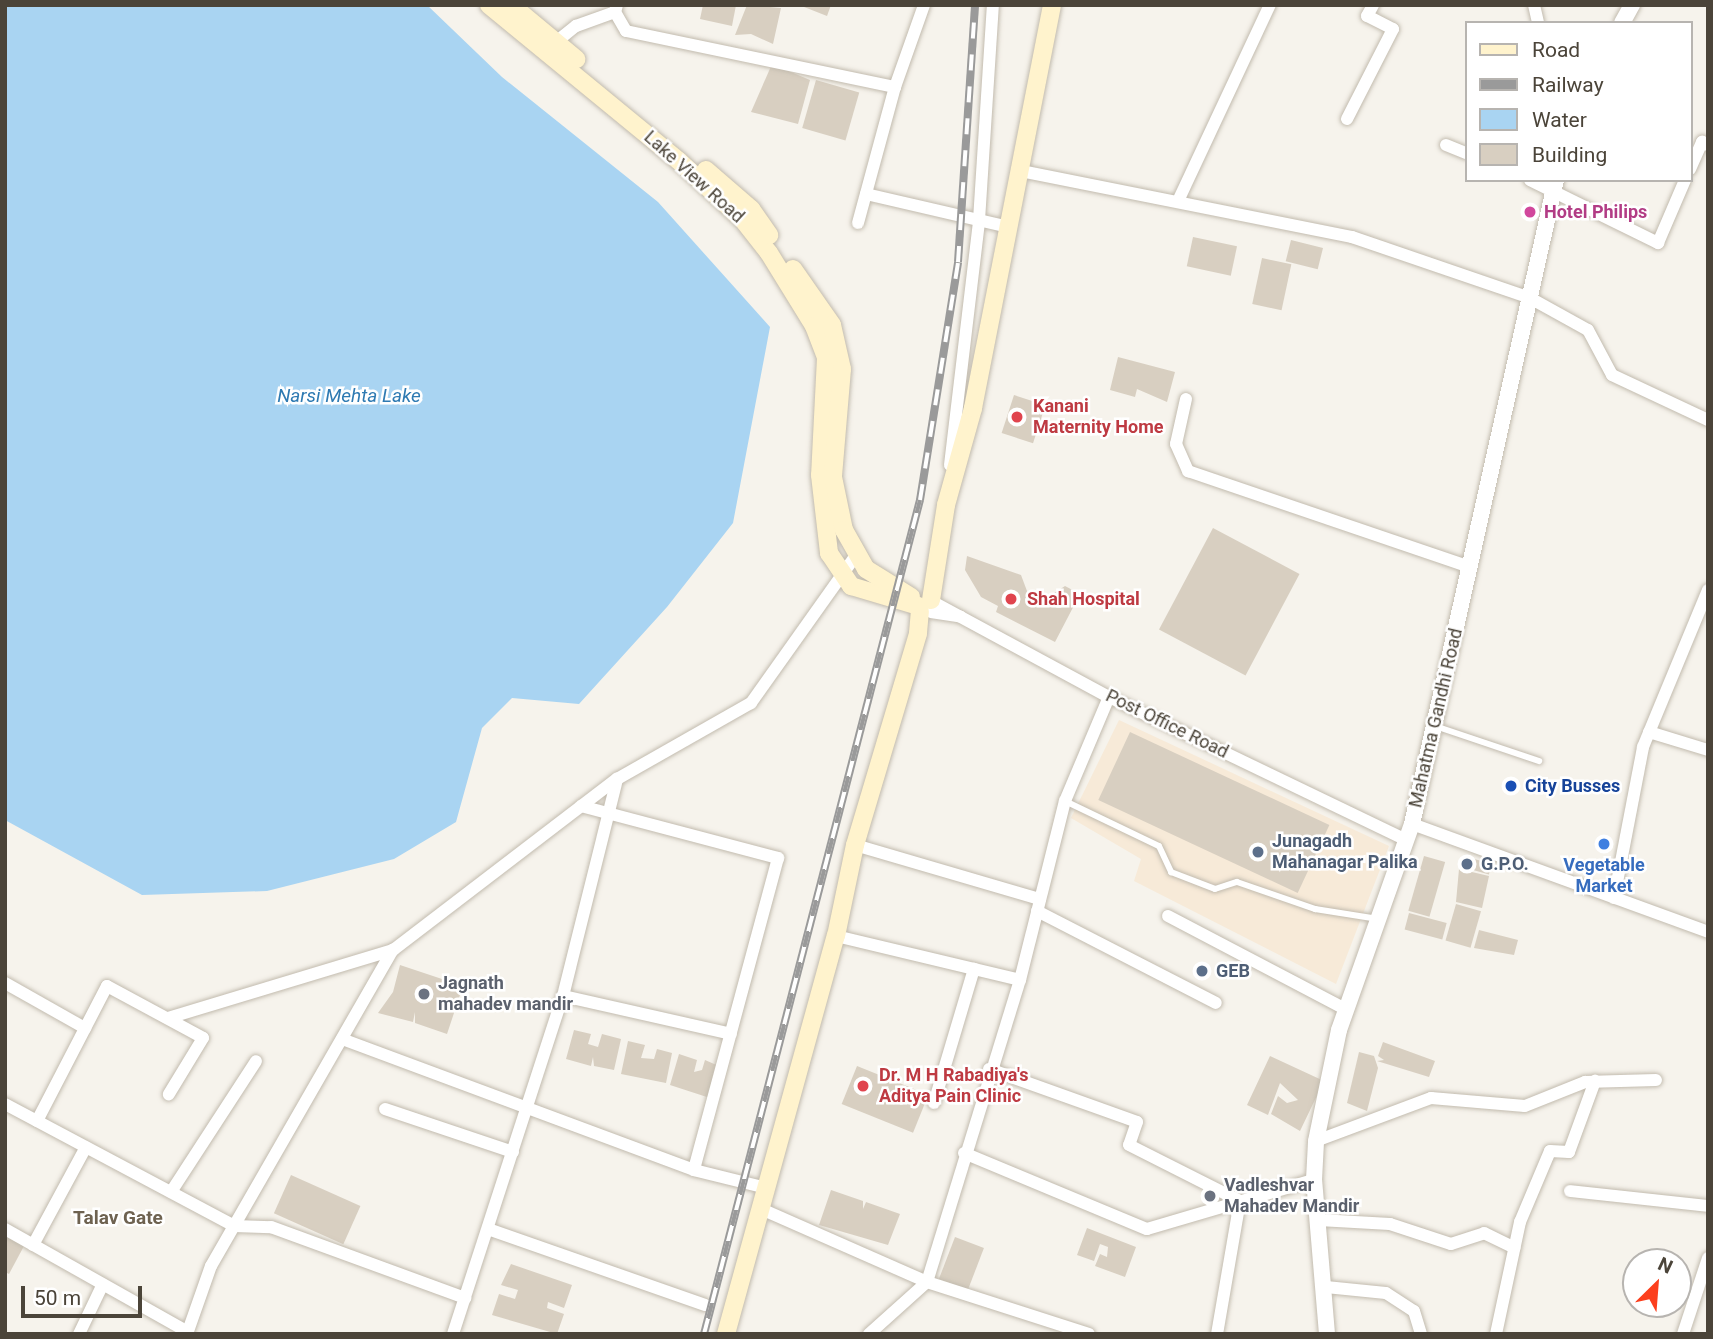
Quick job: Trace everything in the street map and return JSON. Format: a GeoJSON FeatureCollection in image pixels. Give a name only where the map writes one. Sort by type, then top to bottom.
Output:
{"type":"FeatureCollection","features":[{"type":"Feature","properties":{"kind":"main road","name":"Lake View Road"},"geometry":{"type":"LineString","coordinates":[[489,5],[551,46],[751,209],[832,325],[842,369],[833,477],[844,530],[856,555]]}},
{"type":"Feature","properties":{"kind":"main road","name":"Lake View Road"},"geometry":{"type":"LineString","coordinates":[[511,5],[551,46],[743,220],[814,326],[826,358],[822,524],[838,575]]}},
{"type":"Feature","properties":{"kind":"main road"},"geometry":{"type":"LineString","coordinates":[[726,1334],[836,936],[855,845],[918,634],[934,569],[946,505],[973,408],[1052,5]]}},
{"type":"Feature","properties":{"kind":"main road"},"geometry":{"type":"LineString","coordinates":[[856,555],[884,584],[923,605]]}},
{"type":"Feature","properties":{"kind":"main road"},"geometry":{"type":"LineString","coordinates":[[838,575],[869,596],[923,605]]}},
{"type":"Feature","properties":{"kind":"street"},"geometry":{"type":"LineString","coordinates":[[858,223],[895,87],[924,5]]}},
{"type":"Feature","properties":{"kind":"street"},"geometry":{"type":"LineString","coordinates":[[946,505],[979,220],[993,5]]}},
{"type":"Feature","properties":{"kind":"street"},"geometry":{"type":"LineString","coordinates":[[1178,201],[1270,5]]}},
{"type":"Feature","properties":{"kind":"street"},"geometry":{"type":"LineString","coordinates":[[1347,119],[1393,29],[1367,16],[1373,5]]}},
{"type":"Feature","properties":{"kind":"street"},"geometry":{"type":"LineString","coordinates":[[1623,21],[1632,5]]}},
{"type":"Feature","properties":{"kind":"street"},"geometry":{"type":"LineString","coordinates":[[551,46],[576,26],[616,9],[626,31],[895,87]]}},
{"type":"Feature","properties":{"kind":"street"},"geometry":{"type":"LineString","coordinates":[[1692,164],[1702,142],[1708,145]]}},
{"type":"Feature","properties":{"kind":"street"},"geometry":{"type":"LineString","coordinates":[[1446,145],[1464,152]]}},
{"type":"Feature","properties":{"kind":"street"},"geometry":{"type":"LineString","coordinates":[[1021,171],[1352,237],[1530,298],[1588,330],[1612,375],[1708,420]]}},
{"type":"Feature","properties":{"kind":"street"},"geometry":{"type":"LineString","coordinates":[[1555,185],[1658,243],[1684,182]]}},
{"type":"Feature","properties":{"kind":"street","name":"Mahatma Gandhi Road"},"geometry":{"type":"LineString","coordinates":[[1327,1334],[1326,1287],[1314,1180],[1316,1141],[1346,1010],[1409,832],[1555,185]]}},
{"type":"Feature","properties":{"kind":"street"},"geometry":{"type":"LineString","coordinates":[[866,194],[1009,227]]}},
{"type":"Feature","properties":{"kind":"street"},"geometry":{"type":"LineString","coordinates":[[1186,399],[1176,444],[1188,471],[1470,567]]}},
{"type":"Feature","properties":{"kind":"street"},"geometry":{"type":"LineString","coordinates":[[168,1018],[394,950],[617,779],[751,703],[838,575],[856,555]]}},
{"type":"Feature","properties":{"kind":"street"},"geometry":{"type":"LineString","coordinates":[[1614,898],[1649,732],[1708,590]]}},
{"type":"Feature","properties":{"kind":"street","name":"Post Office Road"},"geometry":{"type":"LineString","coordinates":[[923,605],[961,617],[1109,697],[1409,832],[1614,898],[1708,932]]}},
{"type":"Feature","properties":{"kind":"street"},"geometry":{"type":"LineString","coordinates":[[869,1334],[927,1282],[989,1069],[1020,980],[1065,801],[1109,697]]}},
{"type":"Feature","properties":{"kind":"street"},"geometry":{"type":"LineString","coordinates":[[1649,732],[1708,750]]}},
{"type":"Feature","properties":{"kind":"street"},"geometry":{"type":"LineString","coordinates":[[453,1334],[563,996],[617,779]]}},
{"type":"Feature","properties":{"kind":"street"},"geometry":{"type":"LineString","coordinates":[[581,806],[778,858],[694,1170]]}},
{"type":"Feature","properties":{"kind":"street"},"geometry":{"type":"LineString","coordinates":[[855,845],[1039,905],[1216,1003]]}},
{"type":"Feature","properties":{"kind":"street"},"geometry":{"type":"LineString","coordinates":[[1168,916],[1346,1010]]}},
{"type":"Feature","properties":{"kind":"street"},"geometry":{"type":"LineString","coordinates":[[836,936],[1020,980]]}},
{"type":"Feature","properties":{"kind":"street"},"geometry":{"type":"LineString","coordinates":[[5,1229],[187,1333],[211,1266],[394,950]]}},
{"type":"Feature","properties":{"kind":"street"},"geometry":{"type":"LineString","coordinates":[[934,1103],[974,970]]}},
{"type":"Feature","properties":{"kind":"street"},"geometry":{"type":"LineString","coordinates":[[5,983],[85,1028]]}},
{"type":"Feature","properties":{"kind":"street"},"geometry":{"type":"LineString","coordinates":[[37,1121],[107,986],[203,1038],[169,1094]]}},
{"type":"Feature","properties":{"kind":"street"},"geometry":{"type":"LineString","coordinates":[[563,996],[731,1034]]}},
{"type":"Feature","properties":{"kind":"street"},"geometry":{"type":"LineString","coordinates":[[342,1039],[528,1105],[694,1170],[767,1188]]}},
{"type":"Feature","properties":{"kind":"street"},"geometry":{"type":"LineString","coordinates":[[171,1192],[256,1061]]}},
{"type":"Feature","properties":{"kind":"street"},"geometry":{"type":"LineString","coordinates":[[989,1069],[1137,1122],[1129,1145],[1240,1201]]}},
{"type":"Feature","properties":{"kind":"street"},"geometry":{"type":"LineString","coordinates":[[1316,1141],[1432,1098],[1525,1105],[1595,1082],[1656,1080]]}},
{"type":"Feature","properties":{"kind":"street"},"geometry":{"type":"LineString","coordinates":[[1496,1334],[1515,1248],[1550,1152],[1569,1152],[1595,1082]]}},
{"type":"Feature","properties":{"kind":"street"},"geometry":{"type":"LineString","coordinates":[[5,1104],[234,1226],[271,1227],[465,1297]]}},
{"type":"Feature","properties":{"kind":"street"},"geometry":{"type":"LineString","coordinates":[[385,1109],[513,1152]]}},
{"type":"Feature","properties":{"kind":"street"},"geometry":{"type":"LineString","coordinates":[[33,1245],[86,1147]]}},
{"type":"Feature","properties":{"kind":"street"},"geometry":{"type":"LineString","coordinates":[[964,1153],[1147,1229],[1314,1180]]}},
{"type":"Feature","properties":{"kind":"street"},"geometry":{"type":"LineString","coordinates":[[1570,1191],[1708,1206]]}},
{"type":"Feature","properties":{"kind":"street"},"geometry":{"type":"LineString","coordinates":[[1217,1334],[1240,1201]]}},
{"type":"Feature","properties":{"kind":"street"},"geometry":{"type":"LineString","coordinates":[[761,1209],[927,1282],[1089,1334]]}},
{"type":"Feature","properties":{"kind":"street"},"geometry":{"type":"LineString","coordinates":[[1319,1220],[1390,1224],[1451,1244],[1483,1233],[1515,1248]]}},
{"type":"Feature","properties":{"kind":"street"},"geometry":{"type":"LineString","coordinates":[[488,1228],[705,1305]]}},
{"type":"Feature","properties":{"kind":"street"},"geometry":{"type":"LineString","coordinates":[[1684,1334],[1708,1258]]}},
{"type":"Feature","properties":{"kind":"street"},"geometry":{"type":"LineString","coordinates":[[79,1334],[103,1284]]}},
{"type":"Feature","properties":{"kind":"street"},"geometry":{"type":"LineString","coordinates":[[1326,1287],[1386,1293],[1414,1311],[1421,1334]]}},
{"type":"Feature","properties":{"kind":"lane"},"geometry":{"type":"LineString","coordinates":[[1435,726],[1539,761]]}},
{"type":"Feature","properties":{"kind":"lane"},"geometry":{"type":"LineString","coordinates":[[1065,801],[1159,846],[1171,872],[1215,889],[1237,882],[1315,909],[1378,919]]}},
{"type":"Feature","properties":{"kind":"shaded area","name":"Junagadh Mahanagar Palika"},"geometry":{"type":"Polygon","coordinates":[[[1119,720],[1389,846],[1336,984],[1134,881],[1141,859],[1071,818],[1119,720]]]}},
{"type":"Feature","properties":{"kind":"water","name":"Narsi Mehta Lake"},"geometry":{"type":"Polygon","coordinates":[[[5,5],[427,5],[502,77],[658,202],[770,327],[733,523],[667,607],[579,704],[512,698],[482,728],[456,822],[394,859],[267,891],[142,895],[5,820],[5,5]]]}},
{"type":"Feature","properties":{"kind":"building"},"geometry":{"type":"Polygon","coordinates":[[[703,5],[736,5],[732,26],[700,19],[703,5]]]}},
{"type":"Feature","properties":{"kind":"building"},"geometry":{"type":"Polygon","coordinates":[[[747,5],[781,8],[773,44],[751,34],[735,35],[747,5]]]}},
{"type":"Feature","properties":{"kind":"building"},"geometry":{"type":"Polygon","coordinates":[[[799,5],[831,5],[827,16],[799,5]]]}},
{"type":"Feature","properties":{"kind":"building"},"geometry":{"type":"Polygon","coordinates":[[[772,64],[810,80],[798,124],[751,112],[772,64]]]}},
{"type":"Feature","properties":{"kind":"building"},"geometry":{"type":"Polygon","coordinates":[[[816,80],[859,92],[845,140],[802,128],[816,80]]]}},
{"type":"Feature","properties":{"kind":"building"},"geometry":{"type":"Polygon","coordinates":[[[1193,237],[1237,246],[1231,276],[1187,266],[1193,237]]]}},
{"type":"Feature","properties":{"kind":"building"},"geometry":{"type":"Polygon","coordinates":[[[1291,240],[1323,248],[1318,269],[1286,261],[1291,240]]]}},
{"type":"Feature","properties":{"kind":"building"},"geometry":{"type":"Polygon","coordinates":[[[1262,258],[1291,264],[1282,310],[1252,304],[1262,258]]]}},
{"type":"Feature","properties":{"kind":"building"},"geometry":{"type":"Polygon","coordinates":[[[1118,357],[1175,372],[1167,402],[1137,389],[1135,397],[1110,390],[1118,357]]]}},
{"type":"Feature","properties":{"kind":"building"},"geometry":{"type":"Polygon","coordinates":[[[1014,395],[1045,405],[1033,443],[1002,433],[1014,395]]]}},
{"type":"Feature","properties":{"kind":"building"},"geometry":{"type":"Polygon","coordinates":[[[1213,528],[1300,574],[1246,676],[1159,630],[1213,528]]]}},
{"type":"Feature","properties":{"kind":"building"},"geometry":{"type":"Polygon","coordinates":[[[967,556],[1021,575],[1033,607],[1065,586],[1080,594],[1055,642],[996,612],[998,606],[981,597],[965,570],[967,556]]]}},
{"type":"Feature","properties":{"kind":"building"},"geometry":{"type":"Polygon","coordinates":[[[1130,732],[1329,825],[1298,893],[1098,800],[1130,732]]]}},
{"type":"Feature","properties":{"kind":"building"},"geometry":{"type":"Polygon","coordinates":[[[1424,856],[1445,862],[1429,917],[1408,911],[1424,856]]]}},
{"type":"Feature","properties":{"kind":"building"},"geometry":{"type":"Polygon","coordinates":[[[1464,856],[1492,864],[1489,875],[1461,867],[1464,856]]]}},
{"type":"Feature","properties":{"kind":"building"},"geometry":{"type":"Polygon","coordinates":[[[1459,869],[1489,876],[1482,908],[1456,902],[1459,869]]]}},
{"type":"Feature","properties":{"kind":"building"},"geometry":{"type":"Polygon","coordinates":[[[1456,904],[1481,911],[1471,948],[1446,941],[1456,904]]]}},
{"type":"Feature","properties":{"kind":"building"},"geometry":{"type":"Polygon","coordinates":[[[1409,913],[1447,923],[1442,940],[1405,929],[1409,913]]]}},
{"type":"Feature","properties":{"kind":"building"},"geometry":{"type":"Polygon","coordinates":[[[1479,930],[1518,940],[1514,955],[1474,948],[1479,930]]]}},
{"type":"Feature","properties":{"kind":"building"},"geometry":{"type":"Polygon","coordinates":[[[400,965],[463,986],[447,1034],[415,1023],[415,1012],[413,1022],[378,1013],[393,992],[400,965]]]}},
{"type":"Feature","properties":{"kind":"building"},"geometry":{"type":"Polygon","coordinates":[[[574,1030],[591,1034],[588,1044],[598,1047],[602,1034],[621,1039],[614,1070],[594,1066],[593,1057],[591,1066],[566,1059],[574,1030]]]}},
{"type":"Feature","properties":{"kind":"building"},"geometry":{"type":"Polygon","coordinates":[[[628,1041],[645,1045],[641,1058],[654,1059],[657,1049],[672,1053],[666,1083],[621,1074],[628,1041]]]}},
{"type":"Feature","properties":{"kind":"building"},"geometry":{"type":"Polygon","coordinates":[[[1383,1042],[1435,1061],[1429,1077],[1377,1061],[1384,1060],[1378,1056],[1383,1042]]]}},
{"type":"Feature","properties":{"kind":"building"},"geometry":{"type":"Polygon","coordinates":[[[1359,1052],[1374,1056],[1378,1068],[1367,1111],[1347,1103],[1359,1052]]]}},
{"type":"Feature","properties":{"kind":"building"},"geometry":{"type":"Polygon","coordinates":[[[679,1054],[697,1060],[694,1072],[702,1070],[705,1060],[721,1067],[713,1099],[670,1085],[679,1054]]]}},
{"type":"Feature","properties":{"kind":"building"},"geometry":{"type":"Polygon","coordinates":[[[1270,1056],[1324,1081],[1300,1131],[1271,1114],[1278,1096],[1287,1103],[1298,1100],[1280,1083],[1268,1115],[1247,1105],[1270,1056]]]}},
{"type":"Feature","properties":{"kind":"building"},"geometry":{"type":"Polygon","coordinates":[[[857,1066],[928,1095],[913,1133],[842,1104],[857,1066]]]}},
{"type":"Feature","properties":{"kind":"building"},"geometry":{"type":"Polygon","coordinates":[[[291,1175],[360,1206],[343,1244],[274,1213],[291,1175]]]}},
{"type":"Feature","properties":{"kind":"building"},"geometry":{"type":"Polygon","coordinates":[[[831,1190],[863,1201],[863,1209],[866,1202],[900,1214],[888,1245],[819,1225],[831,1190]]]}},
{"type":"Feature","properties":{"kind":"building"},"geometry":{"type":"Polygon","coordinates":[[[1087,1228],[1136,1247],[1125,1277],[1095,1266],[1100,1254],[1107,1257],[1108,1247],[1100,1244],[1094,1261],[1077,1255],[1087,1228]]]}},
{"type":"Feature","properties":{"kind":"building"},"geometry":{"type":"Polygon","coordinates":[[[5,1236],[24,1246],[9,1274],[5,1272],[5,1236]]]}},
{"type":"Feature","properties":{"kind":"building"},"geometry":{"type":"Polygon","coordinates":[[[955,1237],[984,1248],[968,1290],[939,1279],[955,1237]]]}},
{"type":"Feature","properties":{"kind":"building"},"geometry":{"type":"Polygon","coordinates":[[[511,1264],[572,1285],[564,1308],[548,1302],[547,1308],[564,1314],[557,1334],[492,1315],[499,1294],[515,1299],[518,1290],[501,1285],[511,1264]]]}},
{"type":"Feature","properties":{"kind":"railway"},"geometry":{"type":"LineString","coordinates":[[704,1334],[920,500],[958,262],[975,5]]}},
{"type":"Feature","properties":{"kind":"place","name":"Hotel Philips"},"geometry":{"type":"Point","coordinates":[1530,212]}},
{"type":"Feature","properties":{"kind":"place","name":"Kanani Maternity Home"},"geometry":{"type":"Point","coordinates":[1017,417]}},
{"type":"Feature","properties":{"kind":"place","name":"Shah Hospital"},"geometry":{"type":"Point","coordinates":[1011,599]}},
{"type":"Feature","properties":{"kind":"place","name":"City Busses"},"geometry":{"type":"Point","coordinates":[1511,786]}},
{"type":"Feature","properties":{"kind":"place","name":"Vegetable Market"},"geometry":{"type":"Point","coordinates":[1604,844]}},
{"type":"Feature","properties":{"kind":"place","name":"Junagadh Mahanagar Palika"},"geometry":{"type":"Point","coordinates":[1258,852]}},
{"type":"Feature","properties":{"kind":"place","name":"G.P.O."},"geometry":{"type":"Point","coordinates":[1467,864]}},
{"type":"Feature","properties":{"kind":"place","name":"GEB"},"geometry":{"type":"Point","coordinates":[1202,971]}},
{"type":"Feature","properties":{"kind":"place","name":"Jagnath mahadev mandir"},"geometry":{"type":"Point","coordinates":[424,994]}},
{"type":"Feature","properties":{"kind":"place","name":"Dr. M H Rabadiya's Aditya Pain Clinic"},"geometry":{"type":"Point","coordinates":[863,1086]}},
{"type":"Feature","properties":{"kind":"place","name":"Vadleshvar Mahadev Mandir"},"geometry":{"type":"Point","coordinates":[1210,1196]}},
{"type":"Feature","properties":{"kind":"district","name":"Talav Gate"},"geometry":{"type":"Point","coordinates":[118,1218]}}]}
